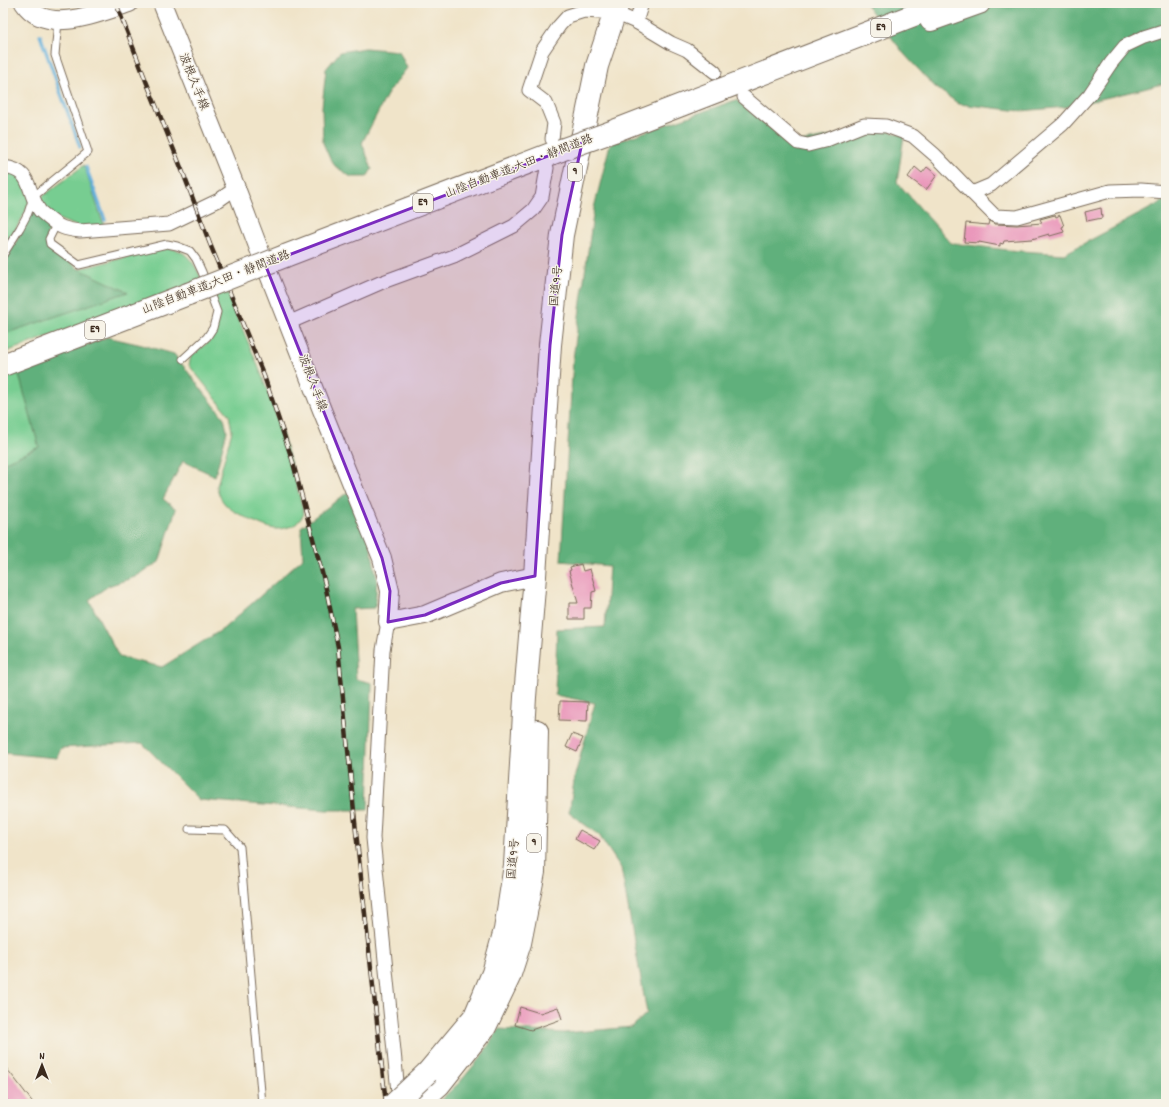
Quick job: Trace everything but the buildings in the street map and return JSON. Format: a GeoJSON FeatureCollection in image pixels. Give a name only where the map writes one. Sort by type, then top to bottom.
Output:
{"type":"FeatureCollection","features":[{"type":"Feature","properties":{"kind":"highway"},"geometry":{"type":"LineString","coordinates":[[818,52],[924,3]]}},
{"type":"Feature","properties":{"kind":"highway","name":"山陰自動車道;大田・静間道路"},"geometry":{"type":"LineString","coordinates":[[3,365],[284,256],[556,145],[614,131],[716,82],[818,52],[945,3]]}},
{"type":"Feature","properties":{"kind":"highway"},"geometry":{"type":"LineString","coordinates":[[716,82],[792,73],[979,3]]}},
{"type":"Feature","properties":{"kind":"highway","name":"国道9号"},"geometry":{"type":"LineString","coordinates":[[417,1104],[474,1016],[493,973],[505,930],[515,865],[525,697],[535,576],[550,346],[562,235],[598,66],[617,8]]}},
{"type":"Feature","properties":{"kind":"highway","name":"国道9号"},"geometry":{"type":"LineString","coordinates":[[394,1104],[433,1079]]}},
{"type":"Feature","properties":{"kind":"main road"},"geometry":{"type":"LineString","coordinates":[[24,3],[27,8],[44,18],[58,20],[91,15],[129,3]]}},
{"type":"Feature","properties":{"kind":"main road","name":"波根久手線"},"geometry":{"type":"LineString","coordinates":[[162,3],[382,558],[390,591],[388,622]]}},
{"type":"Feature","properties":{"kind":"main road"},"geometry":{"type":"LineString","coordinates":[[388,622],[425,616],[501,583],[535,576]]}},
{"type":"Feature","properties":{"kind":"street"},"geometry":{"type":"LineString","coordinates":[[636,22],[642,3]]}},
{"type":"Feature","properties":{"kind":"street"},"geometry":{"type":"LineString","coordinates":[[556,145],[554,123],[546,103],[529,90],[542,51],[568,16],[584,11],[617,8],[671,44],[687,50],[716,82]]}},
{"type":"Feature","properties":{"kind":"street"},"geometry":{"type":"LineString","coordinates":[[972,194],[991,185],[1063,124],[1090,94],[1111,63],[1125,46],[1144,37],[1166,30]]}},
{"type":"Feature","properties":{"kind":"street"},"geometry":{"type":"LineString","coordinates":[[744,97],[798,143],[808,145],[824,141],[864,125],[886,126],[913,136],[935,155],[995,216],[1017,216],[1110,191],[1141,190],[1166,192]]}},
{"type":"Feature","properties":{"kind":"street"},"geometry":{"type":"LineString","coordinates":[[3,167],[12,167],[21,172],[27,181],[40,211],[56,225],[66,229],[80,231],[169,224],[219,200],[236,188]]}},
{"type":"Feature","properties":{"kind":"street"},"geometry":{"type":"LineString","coordinates":[[288,323],[380,283],[454,256],[514,226],[533,210],[542,197],[547,168]]}},
{"type":"Feature","properties":{"kind":"street"},"geometry":{"type":"LineString","coordinates":[[388,622],[383,650],[373,838],[399,1104]]}},
{"type":"Feature","properties":{"kind":"lane"},"geometry":{"type":"LineString","coordinates":[[3,255],[20,228],[33,197],[88,152],[55,55],[58,20]]}},
{"type":"Feature","properties":{"kind":"lane"},"geometry":{"type":"LineString","coordinates":[[56,225],[49,239],[50,244],[79,265],[167,244],[177,246],[190,252],[196,259],[202,272],[217,312],[213,328],[207,337],[183,359]]}},
{"type":"Feature","properties":{"kind":"lane"},"geometry":{"type":"LineString","coordinates":[[189,829],[225,830],[240,847],[262,1104]]}},
{"type":"Feature","properties":{"kind":"highlighted area"},"geometry":{"type":"Polygon","coordinates":[[[582,143],[562,235],[550,345],[535,576],[501,583],[425,615],[388,622],[390,591],[382,558],[265,264],[582,143]]]}},
{"type":"Feature","properties":{"kind":"green space"},"geometry":{"type":"Polygon","coordinates":[[[865,3],[1166,3],[1166,83],[1066,107],[1021,111],[959,104],[935,87],[905,55],[865,3]]]}},
{"type":"Feature","properties":{"kind":"green space"},"geometry":{"type":"Polygon","coordinates":[[[365,48],[399,51],[407,68],[389,91],[362,143],[372,169],[367,177],[351,177],[335,166],[323,143],[322,107],[326,69],[340,52],[365,48]]]}},
{"type":"Feature","properties":{"kind":"green space"},"geometry":{"type":"Polygon","coordinates":[[[736,100],[790,144],[878,127],[904,136],[897,182],[951,243],[1008,250],[1064,254],[1166,200],[1166,1104],[436,1104],[459,1083],[481,1057],[499,1029],[564,1033],[632,1027],[647,1013],[621,868],[599,835],[569,813],[575,775],[595,703],[555,695],[557,629],[605,627],[609,566],[561,561],[573,359],[594,208],[610,144],[736,100]]]}},
{"type":"Feature","properties":{"kind":"green space"},"geometry":{"type":"Polygon","coordinates":[[[84,165],[104,226],[81,228],[48,215],[38,200],[84,165]]]}},
{"type":"Feature","properties":{"kind":"green space"},"geometry":{"type":"Polygon","coordinates":[[[3,169],[21,176],[30,200],[24,215],[3,251],[3,169]]]}},
{"type":"Feature","properties":{"kind":"green space"},"geometry":{"type":"Polygon","coordinates":[[[32,207],[52,226],[47,236],[47,243],[79,269],[128,292],[4,334],[3,264],[17,240],[32,207]]]}},
{"type":"Feature","properties":{"kind":"green space"},"geometry":{"type":"Polygon","coordinates":[[[164,248],[178,250],[184,254],[193,264],[202,280],[3,353],[3,332],[4,333],[127,292],[79,269],[164,248]]]}},
{"type":"Feature","properties":{"kind":"green space"},"geometry":{"type":"Polygon","coordinates":[[[226,290],[257,363],[274,408],[304,514],[297,523],[287,528],[272,528],[259,524],[237,513],[224,503],[217,486],[232,431],[229,415],[189,365],[191,356],[211,340],[216,330],[219,316],[213,296],[226,290]]]}},
{"type":"Feature","properties":{"kind":"green space"},"geometry":{"type":"Polygon","coordinates":[[[107,337],[174,354],[224,418],[227,431],[215,476],[183,461],[163,499],[176,509],[159,562],[135,577],[108,586],[89,600],[119,657],[162,667],[223,629],[303,558],[301,527],[348,492],[369,538],[377,579],[375,608],[352,609],[356,679],[372,683],[368,810],[326,810],[199,800],[142,743],[61,748],[57,758],[3,753],[3,463],[39,447],[18,371],[107,337]]]}},
{"type":"Feature","properties":{"kind":"green space"},"geometry":{"type":"Polygon","coordinates":[[[18,371],[39,447],[3,463],[3,376],[18,371]]]}},
{"type":"Feature","properties":{"kind":"waterway"},"geometry":{"type":"LineString","coordinates":[[40,35],[80,147]]}},
{"type":"Feature","properties":{"kind":"waterway"},"geometry":{"type":"LineString","coordinates":[[86,167],[105,220]]}},
{"type":"Feature","properties":{"kind":"railway"},"geometry":{"type":"LineString","coordinates":[[116,3],[210,244],[264,376],[292,459],[325,584],[338,647],[356,832],[386,1104]]}}]}
